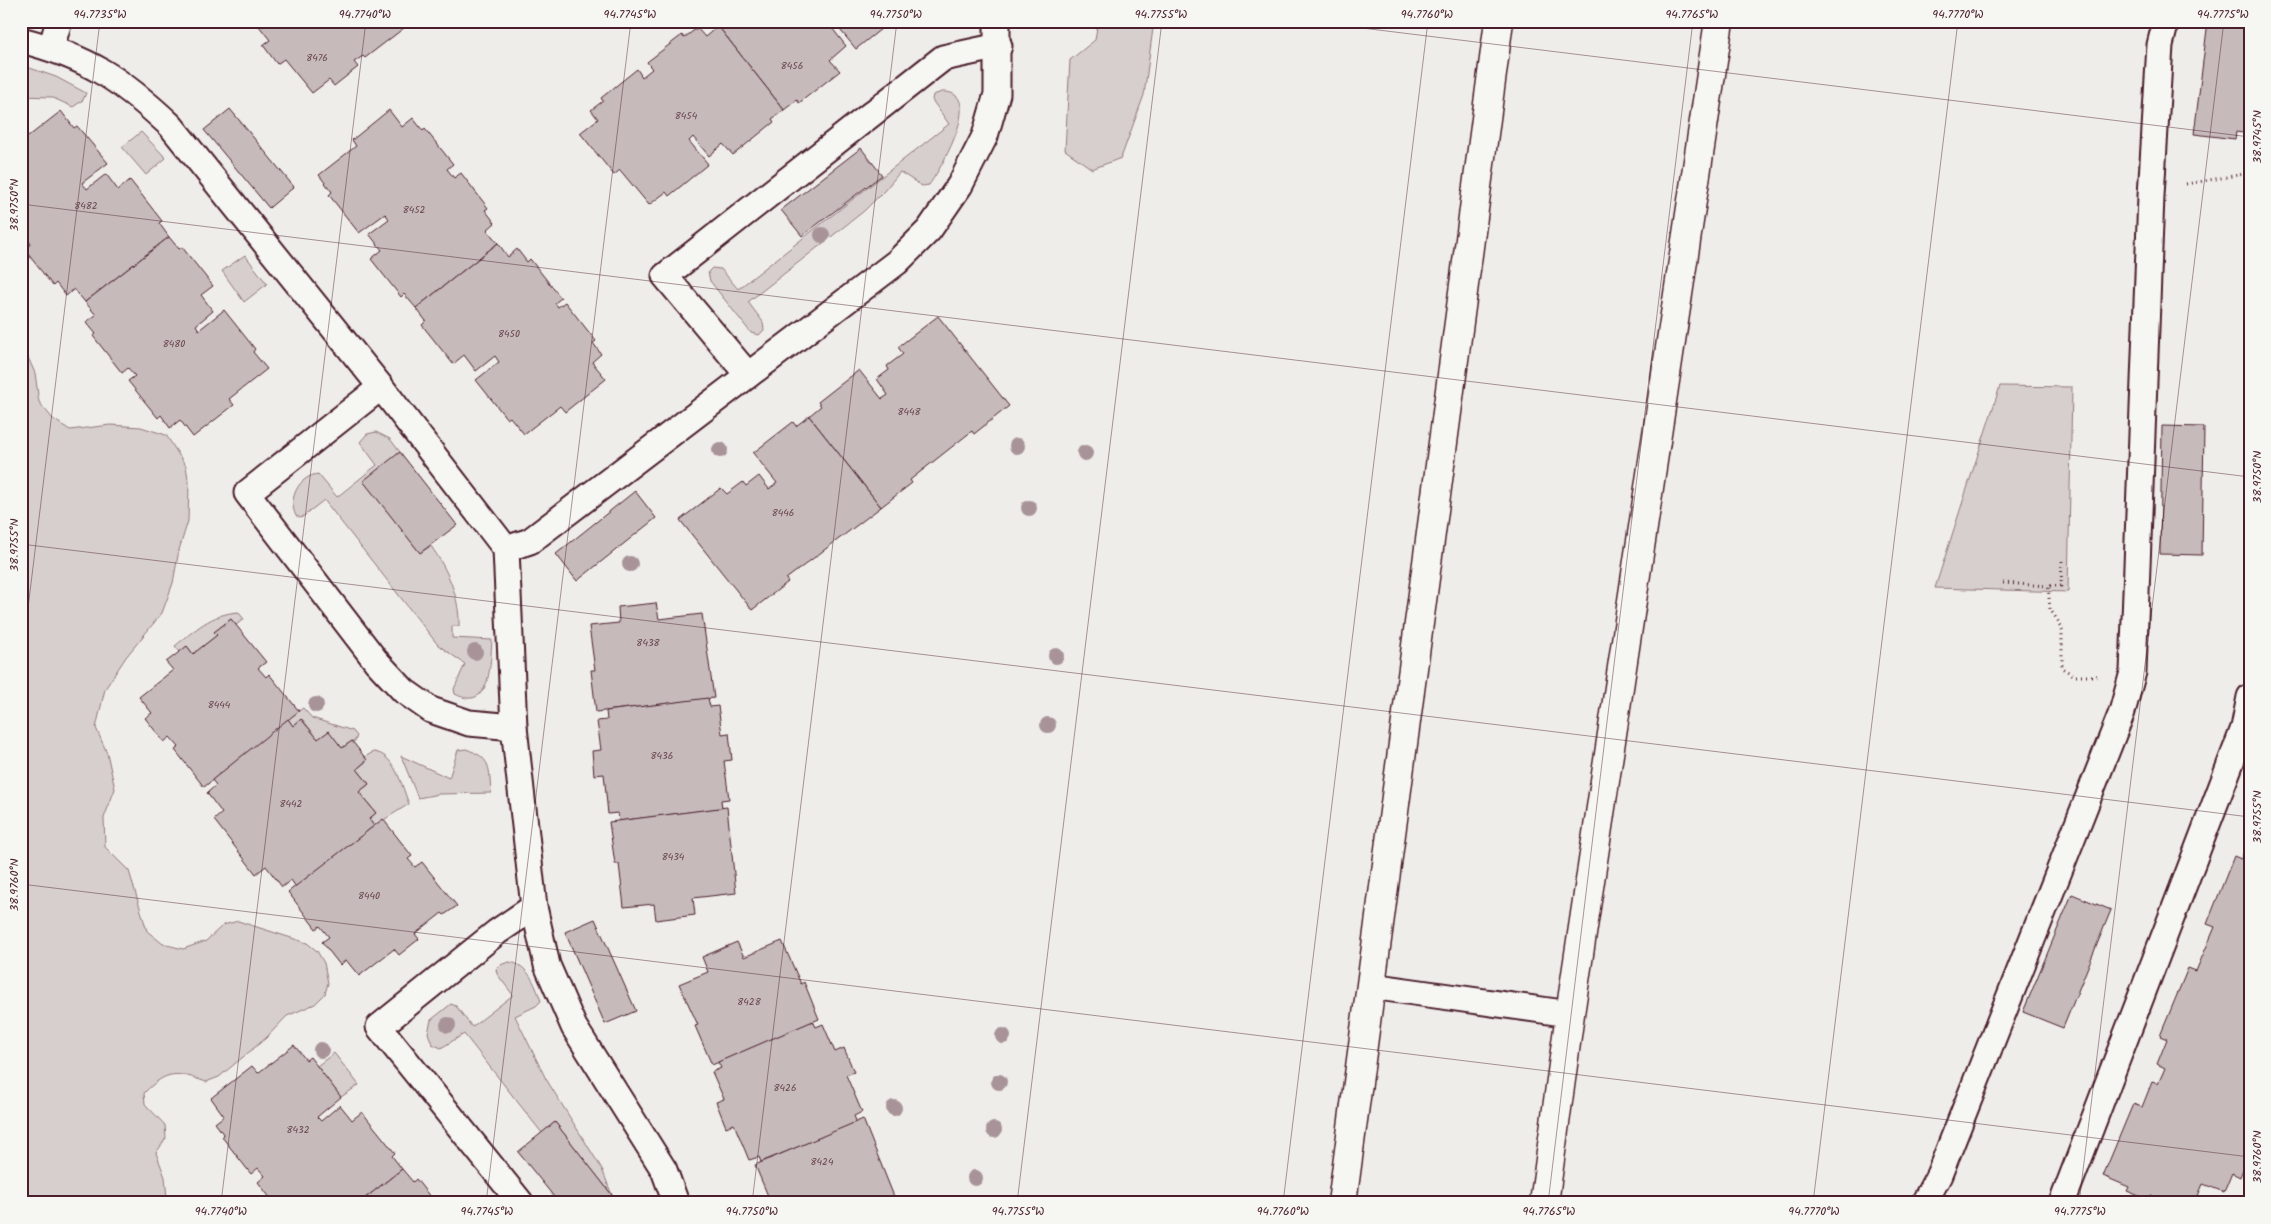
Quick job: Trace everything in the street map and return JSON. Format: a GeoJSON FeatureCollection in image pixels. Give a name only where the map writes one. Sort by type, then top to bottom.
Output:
{"type":"FeatureCollection","features":[{"type":"Feature","properties":{"kind":"highway"},"geometry":{"type":"LineString","coordinates":[[1342,1203],[1499,21]]}},
{"type":"Feature","properties":{"kind":"highway"},"geometry":{"type":"LineString","coordinates":[[1544,1203],[1570,1014],[1719,21]]}},
{"type":"Feature","properties":{"kind":"lane"},"geometry":{"type":"LineString","coordinates":[[52,48],[59,21]]}},
{"type":"Feature","properties":{"kind":"lane"},"geometry":{"type":"LineString","coordinates":[[506,549],[530,541],[897,262],[929,230],[960,185],[985,136],[997,94],[999,46],[997,21]]}},
{"type":"Feature","properties":{"kind":"lane"},"geometry":{"type":"LineString","coordinates":[[1924,1203],[1939,1175],[2008,1003],[2122,712],[2133,672],[2152,196],[2160,45],[2166,21]]}},
{"type":"Feature","properties":{"kind":"lane"},"geometry":{"type":"LineString","coordinates":[[21,40],[52,48],[97,67],[137,94],[171,126],[381,387],[506,549],[514,727],[534,907],[547,966],[574,1026],[664,1170],[676,1203]]}},
{"type":"Feature","properties":{"kind":"lane"},"geometry":{"type":"LineString","coordinates":[[748,374],[665,276],[943,58],[999,46]]}},
{"type":"Feature","properties":{"kind":"lane"},"geometry":{"type":"LineString","coordinates":[[381,387],[247,493],[376,661],[404,691],[432,710],[469,723],[514,727]]}},
{"type":"Feature","properties":{"kind":"lane"},"geometry":{"type":"LineString","coordinates":[[2062,1203],[2244,728],[2250,697]]}},
{"type":"Feature","properties":{"kind":"lane"},"geometry":{"type":"LineString","coordinates":[[522,1203],[379,1027],[497,932],[534,907]]}},
{"type":"Feature","properties":{"kind":"lane"},"geometry":{"type":"LineString","coordinates":[[1371,986],[1570,1014]]}},
{"type":"Feature","properties":{"kind":"path"},"geometry":{"type":"LineString","coordinates":[[2152,196],[2176,186],[2250,173]]}},
{"type":"Feature","properties":{"kind":"path"},"geometry":{"type":"LineString","coordinates":[[2003,583],[2061,586],[2062,561]]}},
{"type":"Feature","properties":{"kind":"path"},"geometry":{"type":"LineString","coordinates":[[2048,586],[2050,609],[2062,627],[2062,668],[2074,676],[2100,676]]}},
{"type":"Feature","properties":{"kind":"shaded area"},"geometry":{"type":"Polygon","coordinates":[[[1098,21],[1154,21],[1144,95],[1121,158],[1092,169],[1065,150],[1070,60],[1095,40],[1098,21]]]}},
{"type":"Feature","properties":{"kind":"shaded area"},"geometry":{"type":"Polygon","coordinates":[[[21,65],[56,77],[86,93],[83,100],[73,107],[51,97],[21,96],[21,65]]]}},
{"type":"Feature","properties":{"kind":"shaded area"},"geometry":{"type":"Polygon","coordinates":[[[942,92],[955,95],[960,104],[961,117],[950,148],[929,185],[922,186],[900,172],[864,211],[748,302],[763,322],[764,330],[759,335],[751,333],[710,281],[708,272],[712,268],[721,269],[738,289],[949,124],[932,100],[933,95],[942,92]]]}},
{"type":"Feature","properties":{"kind":"shaded area"},"geometry":{"type":"Polygon","coordinates":[[[141,132],[166,158],[146,175],[122,147],[141,132]]]}},
{"type":"Feature","properties":{"kind":"shaded area"},"geometry":{"type":"Polygon","coordinates":[[[245,255],[267,284],[244,302],[222,271],[245,255]]]}},
{"type":"Feature","properties":{"kind":"shaded area"},"geometry":{"type":"Polygon","coordinates":[[[21,342],[35,373],[39,402],[53,419],[70,430],[110,425],[141,427],[166,435],[186,466],[189,485],[188,521],[179,550],[173,583],[162,613],[126,657],[105,689],[96,728],[107,753],[115,789],[104,818],[105,847],[129,871],[147,931],[163,944],[183,949],[206,941],[223,925],[238,921],[307,943],[317,951],[324,963],[328,983],[325,994],[315,1004],[287,1016],[266,1038],[219,1077],[206,1082],[187,1076],[172,1075],[159,1080],[144,1093],[145,1104],[165,1125],[166,1138],[156,1153],[165,1177],[169,1203],[21,1203],[21,342]]]}},
{"type":"Feature","properties":{"kind":"shaded area"},"geometry":{"type":"Polygon","coordinates":[[[2000,386],[2072,387],[2068,592],[1935,588],[2000,386]]]}},
{"type":"Feature","properties":{"kind":"shaded area"},"geometry":{"type":"Polygon","coordinates":[[[376,432],[390,439],[400,452],[364,481],[420,553],[431,546],[442,564],[455,594],[459,615],[459,626],[452,626],[452,638],[492,640],[487,682],[476,697],[467,698],[455,694],[454,689],[465,664],[438,645],[324,500],[301,518],[296,516],[293,503],[294,496],[296,489],[305,479],[318,474],[337,497],[377,465],[360,442],[367,434],[376,432]]]}},
{"type":"Feature","properties":{"kind":"shaded area"},"geometry":{"type":"Polygon","coordinates":[[[238,612],[244,619],[236,625],[231,619],[214,632],[217,635],[193,654],[187,646],[180,652],[175,646],[211,619],[228,613],[238,612]]]}},
{"type":"Feature","properties":{"kind":"shaded area"},"geometry":{"type":"Polygon","coordinates":[[[303,708],[312,718],[353,731],[357,736],[355,741],[342,748],[318,739],[302,719],[293,726],[288,719],[303,708]]]}},
{"type":"Feature","properties":{"kind":"shaded area"},"geometry":{"type":"Polygon","coordinates":[[[466,749],[481,756],[488,765],[491,793],[439,794],[418,798],[401,756],[449,778],[458,750],[466,749]]]}},
{"type":"Feature","properties":{"kind":"shaded area"},"geometry":{"type":"Polygon","coordinates":[[[373,752],[381,754],[392,764],[409,804],[374,826],[369,819],[376,813],[359,792],[369,784],[357,769],[367,761],[365,757],[373,752]]]}},
{"type":"Feature","properties":{"kind":"shaded area"},"geometry":{"type":"Polygon","coordinates":[[[509,962],[516,964],[526,971],[541,1001],[536,1006],[515,1016],[546,1079],[602,1169],[612,1195],[555,1122],[542,1133],[464,1034],[441,1048],[432,1044],[428,1033],[431,1020],[451,1004],[456,1006],[472,1027],[513,995],[497,974],[496,969],[500,965],[509,962]]]}},
{"type":"Feature","properties":{"kind":"shaded area"},"geometry":{"type":"Polygon","coordinates":[[[334,1053],[359,1085],[341,1097],[317,1066],[334,1053]]]}},
{"type":"Feature","properties":{"kind":"shaded area"},"geometry":{"type":"Polygon","coordinates":[[[612,1195],[615,1203],[603,1203],[612,1195]]]}},
{"type":"Feature","properties":{"kind":"building"},"geometry":{"type":"Polygon","coordinates":[[[255,21],[398,21],[404,28],[365,58],[363,56],[354,62],[358,67],[334,86],[329,80],[312,93],[284,59],[277,64],[263,45],[270,40],[255,21]]]}},
{"type":"Feature","properties":{"kind":"building"},"geometry":{"type":"Polygon","coordinates":[[[724,21],[891,21],[856,49],[836,25],[832,28],[846,46],[830,60],[840,71],[799,103],[797,100],[784,110],[718,26],[724,21]]]}},
{"type":"Feature","properties":{"kind":"building"},"geometry":{"type":"Polygon","coordinates":[[[2208,21],[2250,21],[2250,134],[2236,132],[2235,139],[2194,134],[2208,21]]]}},
{"type":"Feature","properties":{"kind":"building"},"geometry":{"type":"Polygon","coordinates":[[[718,26],[784,110],[772,119],[774,122],[733,155],[723,144],[709,156],[693,137],[689,141],[708,164],[669,196],[666,192],[649,205],[620,170],[614,175],[580,133],[598,119],[591,110],[603,101],[601,98],[637,69],[642,77],[652,69],[647,62],[682,35],[684,38],[697,28],[705,37],[718,26]]]}},
{"type":"Feature","properties":{"kind":"building"},"geometry":{"type":"Polygon","coordinates":[[[230,109],[294,187],[269,208],[204,130],[230,109]]]}},
{"type":"Feature","properties":{"kind":"building"},"geometry":{"type":"Polygon","coordinates":[[[389,110],[402,127],[413,118],[423,131],[425,129],[453,164],[447,169],[454,178],[461,173],[488,208],[485,210],[495,223],[487,230],[498,243],[416,308],[404,294],[401,297],[371,259],[382,250],[369,234],[389,219],[387,216],[385,214],[359,233],[329,195],[332,192],[319,175],[356,146],[352,140],[389,110]]]}},
{"type":"Feature","properties":{"kind":"building"},"geometry":{"type":"Polygon","coordinates":[[[61,111],[74,128],[77,126],[108,163],[82,183],[87,189],[106,174],[118,190],[130,180],[162,221],[159,223],[169,237],[85,302],[74,289],[66,296],[56,283],[53,286],[24,249],[31,244],[25,235],[21,238],[21,136],[24,140],[61,111]]]}},
{"type":"Feature","properties":{"kind":"building"},"geometry":{"type":"Polygon","coordinates":[[[861,148],[882,175],[802,236],[781,210],[861,148]]]}},
{"type":"Feature","properties":{"kind":"building"},"geometry":{"type":"Polygon","coordinates":[[[169,237],[179,249],[182,247],[213,286],[201,295],[213,311],[196,325],[199,330],[224,310],[255,349],[253,352],[267,369],[229,399],[234,405],[193,437],[180,420],[170,428],[161,415],[158,418],[128,381],[135,376],[128,368],[122,373],[93,336],[96,334],[86,322],[96,315],[85,302],[169,237]]]}},
{"type":"Feature","properties":{"kind":"building"},"geometry":{"type":"Polygon","coordinates":[[[498,243],[508,257],[517,249],[527,262],[530,259],[561,298],[555,303],[558,307],[565,302],[596,341],[593,343],[601,354],[592,362],[606,379],[565,412],[560,406],[524,434],[510,417],[507,419],[476,380],[499,362],[495,356],[476,371],[464,355],[453,364],[422,325],[426,321],[416,308],[498,243]]]}},
{"type":"Feature","properties":{"kind":"building"},"geometry":{"type":"Polygon","coordinates":[[[938,316],[1009,406],[974,434],[972,431],[910,480],[912,483],[881,507],[809,416],[821,406],[818,402],[859,370],[882,399],[888,395],[877,379],[889,370],[887,366],[903,354],[898,347],[938,316]]]}},
{"type":"Feature","properties":{"kind":"building"},"geometry":{"type":"Polygon","coordinates":[[[809,416],[881,507],[786,579],[788,582],[752,610],[680,520],[721,488],[727,494],[743,482],[746,486],[759,476],[769,489],[777,483],[753,453],[793,422],[796,426],[809,416]]]}},
{"type":"Feature","properties":{"kind":"building"},"geometry":{"type":"Polygon","coordinates":[[[2162,426],[2204,427],[2202,555],[2160,554],[2162,426]]]}},
{"type":"Feature","properties":{"kind":"building"},"geometry":{"type":"Polygon","coordinates":[[[400,452],[457,525],[420,553],[363,481],[400,452]]]}},
{"type":"Feature","properties":{"kind":"building"},"geometry":{"type":"Polygon","coordinates":[[[635,491],[656,518],[577,581],[556,554],[635,491]]]}},
{"type":"Feature","properties":{"kind":"building"},"geometry":{"type":"Polygon","coordinates":[[[656,603],[659,619],[702,614],[714,698],[596,712],[591,670],[595,670],[589,626],[619,623],[618,607],[656,603]]]}},
{"type":"Feature","properties":{"kind":"building"},"geometry":{"type":"Polygon","coordinates":[[[231,619],[266,662],[258,668],[266,677],[269,674],[299,711],[204,787],[175,750],[179,747],[170,737],[164,742],[145,718],[152,713],[139,697],[173,670],[166,662],[187,646],[193,654],[217,635],[214,632],[231,619]]]}},
{"type":"Feature","properties":{"kind":"building"},"geometry":{"type":"Polygon","coordinates":[[[708,698],[710,707],[718,706],[722,734],[729,733],[732,760],[724,761],[729,799],[721,800],[722,808],[619,821],[618,813],[608,814],[604,774],[594,775],[592,751],[601,750],[597,721],[607,720],[606,711],[708,698]]]}},
{"type":"Feature","properties":{"kind":"building"},"geometry":{"type":"Polygon","coordinates":[[[288,719],[293,726],[301,719],[318,739],[329,731],[342,748],[352,741],[367,760],[357,769],[369,784],[359,792],[376,813],[369,819],[374,826],[296,887],[291,880],[282,887],[266,866],[256,874],[214,820],[222,813],[207,793],[216,785],[212,780],[288,719]]]}},
{"type":"Feature","properties":{"kind":"building"},"geometry":{"type":"Polygon","coordinates":[[[727,807],[736,893],[693,898],[695,915],[656,920],[654,904],[624,907],[619,864],[615,864],[609,822],[727,807]]]}},
{"type":"Feature","properties":{"kind":"building"},"geometry":{"type":"Polygon","coordinates":[[[383,819],[412,856],[408,859],[415,867],[422,862],[457,906],[444,915],[442,913],[415,934],[419,939],[399,955],[394,949],[359,976],[346,960],[340,965],[322,942],[329,937],[320,926],[316,929],[288,892],[383,819]]]}},
{"type":"Feature","properties":{"kind":"building"},"geometry":{"type":"Polygon","coordinates":[[[2250,838],[2250,1157],[2248,1156],[2240,1177],[2232,1173],[2224,1192],[2203,1184],[2195,1203],[2181,1198],[2179,1203],[2170,1203],[2151,1196],[2149,1200],[2127,1191],[2129,1187],[2103,1176],[2133,1104],[2142,1107],[2152,1082],[2158,1084],[2165,1068],[2157,1064],[2167,1039],[2160,1036],[2188,968],[2196,971],[2215,927],[2207,924],[2234,856],[2241,859],[2250,838]]]}},
{"type":"Feature","properties":{"kind":"building"},"geometry":{"type":"Polygon","coordinates":[[[2072,894],[2111,910],[2063,1028],[2023,1012],[2072,894]]]}},
{"type":"Feature","properties":{"kind":"building"},"geometry":{"type":"Polygon","coordinates":[[[595,919],[636,1011],[605,1024],[565,932],[595,919]]]}},
{"type":"Feature","properties":{"kind":"building"},"geometry":{"type":"Polygon","coordinates":[[[782,941],[801,984],[804,982],[819,1019],[712,1065],[695,1026],[698,1025],[679,984],[708,972],[702,957],[737,942],[744,957],[782,941]]]}},
{"type":"Feature","properties":{"kind":"building"},"geometry":{"type":"Polygon","coordinates":[[[813,1021],[816,1027],[823,1024],[835,1052],[844,1048],[854,1072],[846,1075],[862,1112],[854,1116],[857,1123],[761,1162],[759,1157],[749,1160],[734,1124],[726,1127],[716,1102],[724,1099],[712,1072],[721,1068],[718,1062],[813,1021]]]}},
{"type":"Feature","properties":{"kind":"building"},"geometry":{"type":"Polygon","coordinates":[[[294,1045],[306,1060],[310,1057],[341,1097],[317,1117],[321,1121],[340,1105],[352,1120],[362,1112],[395,1153],[392,1156],[402,1169],[359,1203],[274,1203],[258,1182],[265,1176],[258,1168],[251,1174],[222,1137],[224,1135],[215,1123],[224,1116],[211,1098],[252,1066],[258,1073],[294,1045]]]}},
{"type":"Feature","properties":{"kind":"building"},"geometry":{"type":"Polygon","coordinates":[[[863,1119],[895,1199],[887,1203],[771,1203],[755,1165],[863,1119]]]}},
{"type":"Feature","properties":{"kind":"building"},"geometry":{"type":"Polygon","coordinates":[[[555,1122],[612,1195],[603,1203],[559,1203],[518,1152],[555,1122]]]}},
{"type":"Feature","properties":{"kind":"building"},"geometry":{"type":"Polygon","coordinates":[[[402,1169],[413,1182],[416,1179],[435,1203],[359,1203],[402,1169]]]}}]}
